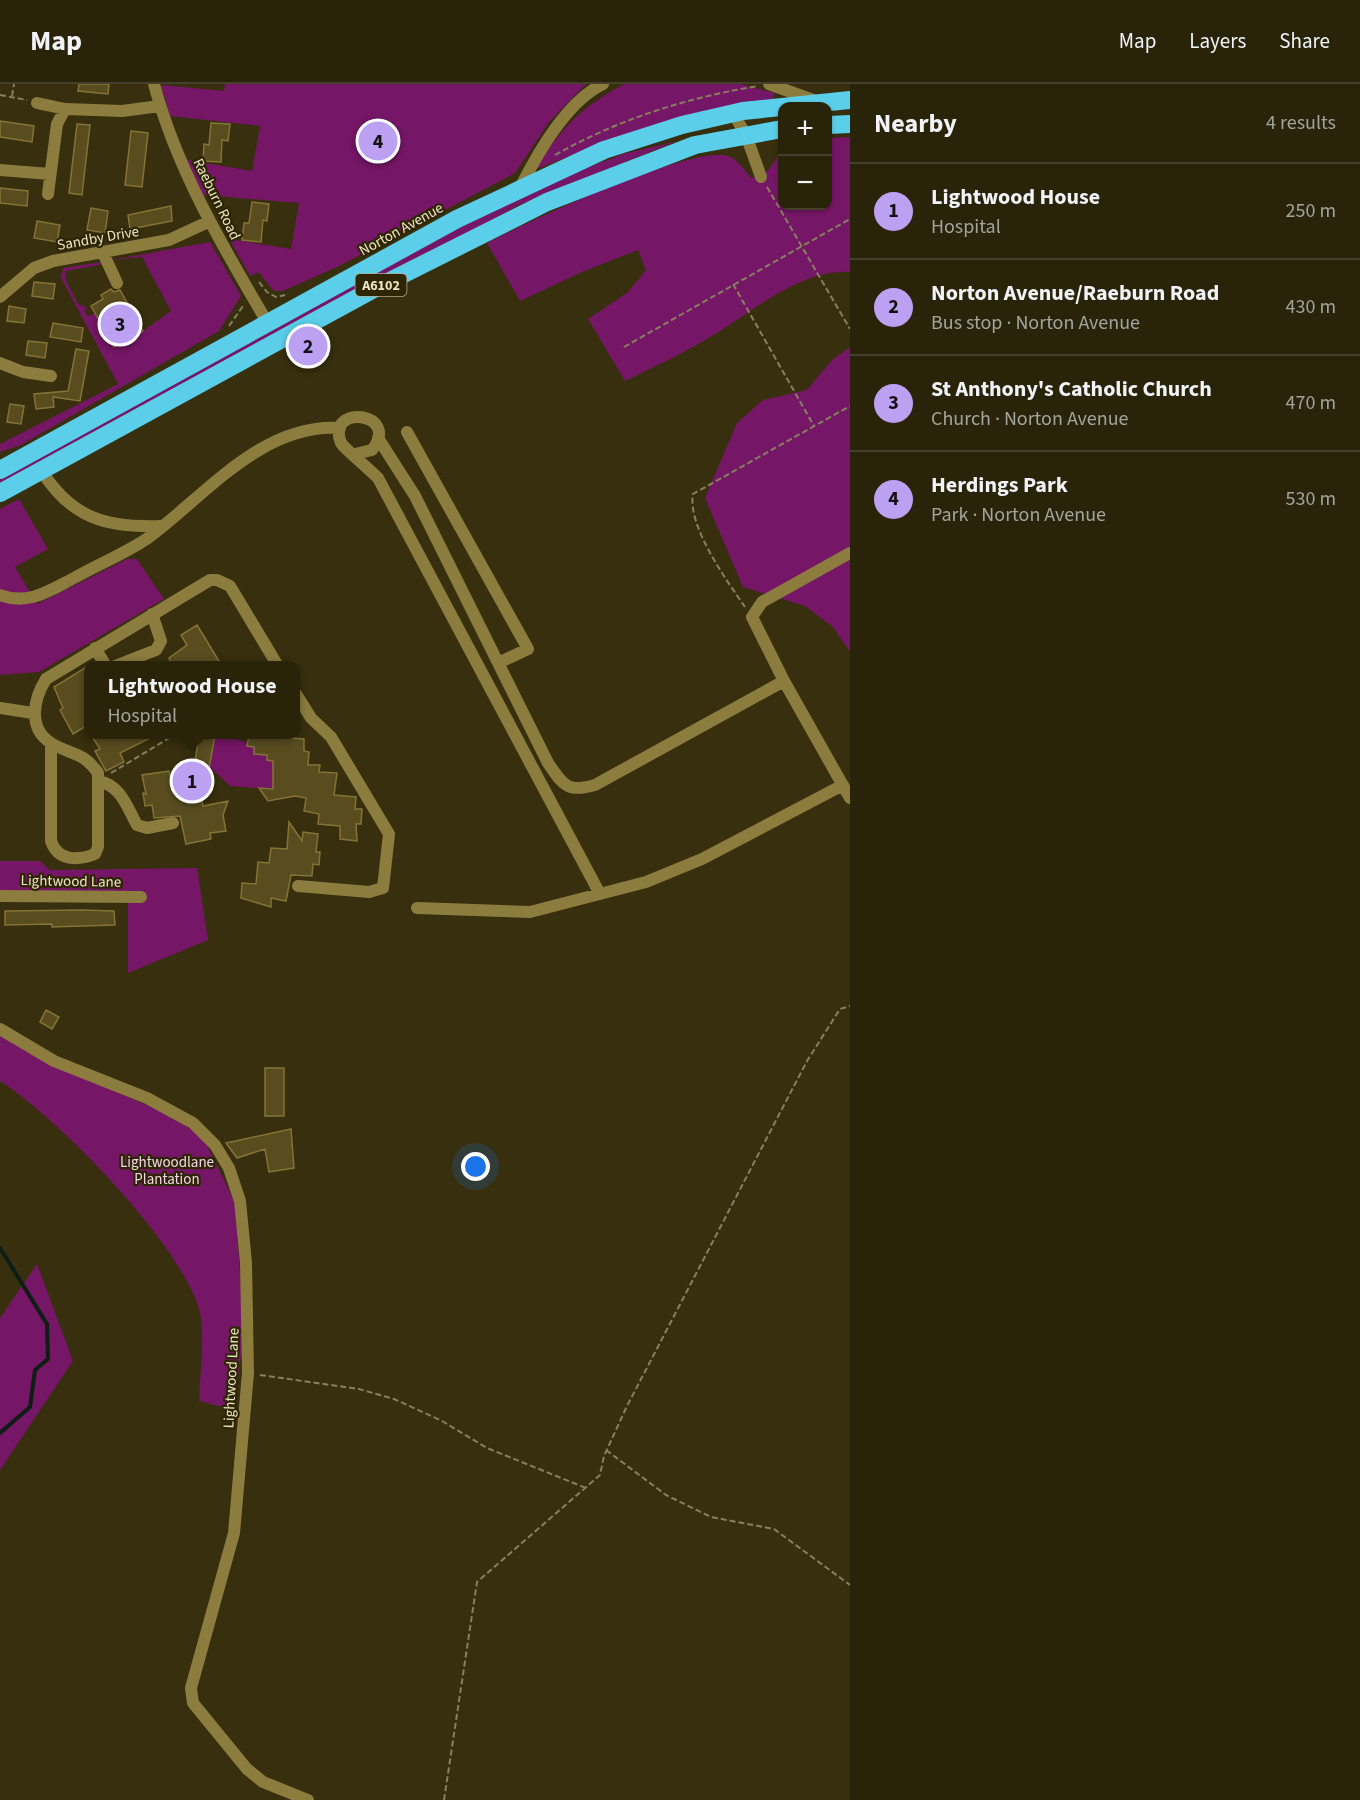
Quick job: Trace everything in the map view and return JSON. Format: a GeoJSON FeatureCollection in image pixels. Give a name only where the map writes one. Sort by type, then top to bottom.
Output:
{"type":"FeatureCollection","features":[{"type":"Feature","properties":{"kind":"highway","name":"Norton Avenue"},"geometry":{"type":"LineString","coordinates":[[0,471],[94,421],[267,322],[520,188],[604,150],[733,113],[817,101],[850,100]]}},
{"type":"Feature","properties":{"kind":"highway"},"geometry":{"type":"LineString","coordinates":[[832,125],[850,124]]}},
{"type":"Feature","properties":{"kind":"highway","name":"A6102"},"geometry":{"type":"LineString","coordinates":[[0,493],[370,291],[547,202],[695,145],[778,130]]}},
{"type":"Feature","properties":{"kind":"street","name":"Raeburn Road"},"geometry":{"type":"LineString","coordinates":[[154,84],[160,106],[208,222],[267,322]]}},
{"type":"Feature","properties":{"kind":"street"},"geometry":{"type":"LineString","coordinates":[[520,188],[535,157],[567,115],[603,84]]}},
{"type":"Feature","properties":{"kind":"street"},"geometry":{"type":"LineString","coordinates":[[769,84],[817,101]]}},
{"type":"Feature","properties":{"kind":"street"},"geometry":{"type":"LineString","coordinates":[[37,102],[64,109],[122,111],[160,106]]}},
{"type":"Feature","properties":{"kind":"street"},"geometry":{"type":"LineString","coordinates":[[48,194],[57,124],[64,109]]}},
{"type":"Feature","properties":{"kind":"street"},"geometry":{"type":"LineString","coordinates":[[733,113],[746,135],[761,177]]}},
{"type":"Feature","properties":{"kind":"street"},"geometry":{"type":"LineString","coordinates":[[0,170],[50,174]]}},
{"type":"Feature","properties":{"kind":"street","name":"Sandby Drive"},"geometry":{"type":"LineString","coordinates":[[0,297],[34,268],[53,261],[170,240],[208,222]]}},
{"type":"Feature","properties":{"kind":"street"},"geometry":{"type":"LineString","coordinates":[[103,253],[117,283]]}},
{"type":"Feature","properties":{"kind":"street"},"geometry":{"type":"LineString","coordinates":[[0,363],[23,372],[51,376]]}},
{"type":"Feature","properties":{"kind":"street"},"geometry":{"type":"LineString","coordinates":[[600,894],[378,478],[355,454],[344,449],[340,443],[340,428],[350,418],[365,417],[377,428],[378,438],[415,496],[548,763],[563,784],[578,790],[595,785],[784,681]]}},
{"type":"Feature","properties":{"kind":"street"},"geometry":{"type":"LineString","coordinates":[[0,595],[12,600],[35,598],[147,538],[200,492],[295,431],[323,427],[340,428]]}},
{"type":"Feature","properties":{"kind":"street"},"geometry":{"type":"LineString","coordinates":[[407,432],[528,649],[498,663]]}},
{"type":"Feature","properties":{"kind":"street"},"geometry":{"type":"LineString","coordinates":[[355,454],[372,450],[378,438]]}},
{"type":"Feature","properties":{"kind":"street"},"geometry":{"type":"LineString","coordinates":[[41,470],[54,490],[86,515],[104,523],[127,527],[161,526]]}},
{"type":"Feature","properties":{"kind":"street"},"geometry":{"type":"LineString","coordinates":[[850,553],[762,602],[752,617],[784,681],[850,798]]}},
{"type":"Feature","properties":{"kind":"street"},"geometry":{"type":"LineString","coordinates":[[51,744],[51,841],[55,852],[60,856],[79,858],[95,854],[98,846],[98,773],[92,764],[78,753],[51,744],[44,737],[33,713],[39,690],[46,678],[210,580],[218,580],[230,586],[275,661]]}},
{"type":"Feature","properties":{"kind":"street"},"geometry":{"type":"LineString","coordinates":[[128,661],[156,650],[160,646],[161,641],[152,614]]}},
{"type":"Feature","properties":{"kind":"street"},"geometry":{"type":"LineString","coordinates":[[95,648],[103,661]]}},
{"type":"Feature","properties":{"kind":"street"},"geometry":{"type":"LineString","coordinates":[[298,886],[369,892],[383,888],[386,881],[389,834],[331,737],[311,718],[300,700]]}},
{"type":"Feature","properties":{"kind":"street"},"geometry":{"type":"LineString","coordinates":[[0,708],[33,713]]}},
{"type":"Feature","properties":{"kind":"street"},"geometry":{"type":"LineString","coordinates":[[98,781],[105,782],[116,790],[128,805],[137,825],[147,828],[173,823]]}},
{"type":"Feature","properties":{"kind":"street"},"geometry":{"type":"LineString","coordinates":[[417,908],[530,912],[646,882],[702,859],[843,785]]}},
{"type":"Feature","properties":{"kind":"street","name":"Lightwood Lane"},"geometry":{"type":"LineString","coordinates":[[0,896],[141,897]]}},
{"type":"Feature","properties":{"kind":"street","name":"Lightwood Lane"},"geometry":{"type":"LineString","coordinates":[[0,1029],[54,1061],[147,1098],[193,1123],[215,1145],[229,1167],[240,1201],[247,1283],[248,1373],[234,1533],[191,1688],[193,1703],[247,1768],[263,1782],[308,1800]]}},
{"type":"Feature","properties":{"kind":"path"},"geometry":{"type":"LineString","coordinates":[[12,96],[14,84]]}},
{"type":"Feature","properties":{"kind":"path"},"geometry":{"type":"LineString","coordinates":[[548,159],[584,139],[640,114],[692,99],[769,84]]}},
{"type":"Feature","properties":{"kind":"path"},"geometry":{"type":"LineString","coordinates":[[0,95],[37,102]]}},
{"type":"Feature","properties":{"kind":"path"},"geometry":{"type":"LineString","coordinates":[[761,177],[850,329]]}},
{"type":"Feature","properties":{"kind":"path"},"geometry":{"type":"LineString","coordinates":[[624,346],[850,219]]}},
{"type":"Feature","properties":{"kind":"path"},"geometry":{"type":"LineString","coordinates":[[733,284],[814,426]]}},
{"type":"Feature","properties":{"kind":"path"},"geometry":{"type":"LineString","coordinates":[[752,617],[729,584],[700,532],[691,504],[693,494],[850,406]]}},
{"type":"Feature","properties":{"kind":"path"},"geometry":{"type":"LineString","coordinates":[[98,781],[169,739]]}},
{"type":"Feature","properties":{"kind":"path"},"geometry":{"type":"LineString","coordinates":[[444,1800],[477,1582],[600,1475],[605,1453],[712,1239],[722,1225],[807,1061],[840,1009],[850,1006]]}},
{"type":"Feature","properties":{"kind":"path"},"geometry":{"type":"LineString","coordinates":[[248,1373],[359,1389],[394,1399],[442,1421],[488,1448],[586,1488]]}},
{"type":"Feature","properties":{"kind":"path"},"geometry":{"type":"LineString","coordinates":[[605,1453],[666,1495],[711,1517],[774,1528],[850,1585]]}},
{"type":"Feature","properties":{"kind":"green space"},"geometry":{"type":"Polygon","coordinates":[[[225,84],[586,84],[549,122],[515,173],[339,266],[283,291],[274,291],[258,272],[250,276],[229,239],[291,249],[299,203],[202,195],[182,159],[252,171],[260,126],[170,116],[161,85],[224,91],[225,84]]]}},
{"type":"Feature","properties":{"kind":"green space"},"geometry":{"type":"Polygon","coordinates":[[[624,84],[740,84],[775,93],[773,99],[621,136],[534,170],[573,120],[594,102],[624,84]]]}},
{"type":"Feature","properties":{"kind":"green space"},"geometry":{"type":"Polygon","coordinates":[[[850,137],[850,272],[814,277],[796,284],[693,347],[625,381],[588,319],[628,292],[646,270],[638,250],[582,272],[520,301],[487,243],[536,219],[646,173],[709,155],[731,157],[751,178],[767,171],[778,155],[778,210],[832,210],[832,138],[850,137]]]}},
{"type":"Feature","properties":{"kind":"green space"},"geometry":{"type":"Polygon","coordinates":[[[677,141],[519,205],[0,488],[0,479],[448,233],[568,175],[623,154],[677,141]]]}},
{"type":"Feature","properties":{"kind":"green space"},"geometry":{"type":"Polygon","coordinates":[[[210,242],[241,296],[219,331],[21,445],[0,452],[0,444],[118,384],[61,278],[63,268],[102,262],[99,265],[66,271],[65,279],[78,304],[88,308],[84,310],[88,317],[95,313],[143,331],[171,311],[142,257],[112,260],[210,242]]]}},
{"type":"Feature","properties":{"kind":"green space"},"geometry":{"type":"Polygon","coordinates":[[[850,347],[850,652],[833,627],[805,606],[743,587],[705,498],[737,423],[763,400],[807,390],[832,360],[850,347]]]}},
{"type":"Feature","properties":{"kind":"green space"},"geometry":{"type":"Polygon","coordinates":[[[19,499],[48,549],[15,567],[37,604],[127,559],[137,559],[164,599],[39,672],[0,675],[0,509],[19,499]]]}},
{"type":"Feature","properties":{"kind":"green space"},"geometry":{"type":"Polygon","coordinates":[[[210,739],[238,739],[247,742],[247,746],[254,747],[254,754],[267,755],[267,760],[282,763],[273,769],[273,786],[289,788],[275,794],[271,789],[230,786],[202,760],[211,756],[214,742],[205,742],[210,739]]]}},
{"type":"Feature","properties":{"kind":"green space"},"geometry":{"type":"Polygon","coordinates":[[[0,861],[40,861],[50,870],[197,868],[208,940],[128,973],[128,899],[0,891],[0,861]]]}},
{"type":"Feature","properties":{"kind":"green space","name":"Lightwoodlane Plantation"},"geometry":{"type":"Polygon","coordinates":[[[0,1035],[43,1060],[174,1117],[204,1139],[235,1203],[244,1331],[234,1410],[199,1401],[201,1318],[192,1291],[173,1258],[118,1188],[86,1154],[54,1124],[0,1081],[0,1035]]]}},
{"type":"Feature","properties":{"kind":"green space"},"geometry":{"type":"Polygon","coordinates":[[[37,1264],[73,1361],[0,1470],[0,1318],[37,1264]]]}},
{"type":"Feature","properties":{"kind":"building"},"geometry":{"type":"Polygon","coordinates":[[[79,84],[109,84],[108,94],[78,91],[79,84]]]}},
{"type":"Feature","properties":{"kind":"building"},"geometry":{"type":"Polygon","coordinates":[[[0,121],[34,126],[32,142],[0,137],[0,121]]]}},
{"type":"Feature","properties":{"kind":"building"},"geometry":{"type":"Polygon","coordinates":[[[211,123],[230,124],[228,141],[222,140],[221,162],[203,161],[204,144],[209,145],[211,123]]]}},
{"type":"Feature","properties":{"kind":"building"},"geometry":{"type":"Polygon","coordinates":[[[77,124],[90,125],[82,195],[69,193],[77,124]]]}},
{"type":"Feature","properties":{"kind":"building"},"geometry":{"type":"Polygon","coordinates":[[[131,131],[148,133],[142,187],[125,185],[131,131]]]}},
{"type":"Feature","properties":{"kind":"building"},"geometry":{"type":"Polygon","coordinates":[[[0,188],[28,191],[27,206],[0,203],[0,188]]]}},
{"type":"Feature","properties":{"kind":"building"},"geometry":{"type":"Polygon","coordinates":[[[252,202],[269,204],[267,221],[263,220],[261,242],[242,240],[244,223],[249,223],[252,202]]]}},
{"type":"Feature","properties":{"kind":"building"},"geometry":{"type":"Polygon","coordinates":[[[171,206],[172,221],[130,229],[128,215],[171,206]]]}},
{"type":"Feature","properties":{"kind":"building"},"geometry":{"type":"Polygon","coordinates":[[[91,208],[108,211],[105,233],[87,230],[91,208]]]}},
{"type":"Feature","properties":{"kind":"building"},"geometry":{"type":"Polygon","coordinates":[[[37,221],[60,225],[57,242],[34,238],[37,221]]]}},
{"type":"Feature","properties":{"kind":"building"},"geometry":{"type":"Polygon","coordinates":[[[34,282],[55,284],[53,299],[32,296],[34,282]]]}},
{"type":"Feature","properties":{"kind":"building"},"geometry":{"type":"Polygon","coordinates":[[[111,289],[114,292],[120,290],[143,331],[114,347],[91,306],[103,299],[101,295],[111,289]]]}},
{"type":"Feature","properties":{"kind":"building"},"geometry":{"type":"Polygon","coordinates":[[[9,306],[26,309],[24,323],[7,321],[9,306]]]}},
{"type":"Feature","properties":{"kind":"building"},"geometry":{"type":"Polygon","coordinates":[[[53,323],[83,328],[81,342],[50,337],[53,323]]]}},
{"type":"Feature","properties":{"kind":"building"},"geometry":{"type":"Polygon","coordinates":[[[28,341],[47,343],[45,358],[26,355],[28,341]]]}},
{"type":"Feature","properties":{"kind":"building"},"geometry":{"type":"Polygon","coordinates":[[[76,349],[89,351],[80,401],[53,397],[54,407],[36,409],[34,394],[68,391],[76,349]]]}},
{"type":"Feature","properties":{"kind":"building"},"geometry":{"type":"Polygon","coordinates":[[[10,404],[24,406],[21,424],[7,422],[10,404]]]}},
{"type":"Feature","properties":{"kind":"building"},"geometry":{"type":"Polygon","coordinates":[[[197,625],[219,661],[170,661],[169,658],[187,645],[181,635],[197,625]]]}},
{"type":"Feature","properties":{"kind":"building"},"geometry":{"type":"Polygon","coordinates":[[[84,668],[84,727],[73,734],[60,710],[63,708],[54,687],[84,668]]]}},
{"type":"Feature","properties":{"kind":"building"},"geometry":{"type":"Polygon","coordinates":[[[94,739],[148,739],[120,753],[124,762],[106,771],[95,751],[100,749],[94,739]]]}},
{"type":"Feature","properties":{"kind":"building"},"geometry":{"type":"Polygon","coordinates":[[[198,739],[214,739],[208,774],[195,762],[198,739]]]}},
{"type":"Feature","properties":{"kind":"building"},"geometry":{"type":"Polygon","coordinates":[[[248,739],[304,739],[304,751],[309,752],[308,765],[320,765],[319,772],[337,773],[334,795],[356,797],[355,809],[362,809],[361,824],[356,824],[357,841],[340,839],[340,826],[318,824],[319,814],[304,811],[306,798],[295,796],[268,801],[259,788],[273,789],[273,761],[267,760],[267,755],[254,754],[254,747],[247,746],[248,739]]]}},
{"type":"Feature","properties":{"kind":"building"},"geometry":{"type":"Polygon","coordinates":[[[169,771],[172,784],[185,781],[187,793],[199,789],[203,806],[228,801],[223,815],[226,831],[210,833],[211,839],[186,844],[180,816],[154,818],[152,805],[145,806],[143,793],[146,794],[142,775],[169,771]]]}},
{"type":"Feature","properties":{"kind":"building"},"geometry":{"type":"Polygon","coordinates":[[[289,822],[302,841],[303,832],[318,834],[316,852],[320,852],[319,865],[313,864],[312,876],[291,875],[286,901],[271,898],[271,907],[241,898],[242,883],[256,884],[258,862],[269,863],[271,848],[287,849],[289,822]]]}},
{"type":"Feature","properties":{"kind":"building"},"geometry":{"type":"Polygon","coordinates":[[[5,911],[114,911],[115,925],[52,927],[52,924],[5,925],[5,911]]]}},
{"type":"Feature","properties":{"kind":"building"},"geometry":{"type":"Polygon","coordinates":[[[46,1010],[59,1017],[52,1029],[40,1022],[46,1010]]]}},
{"type":"Feature","properties":{"kind":"building"},"geometry":{"type":"Polygon","coordinates":[[[265,1068],[284,1068],[284,1116],[265,1116],[265,1068]]]}},
{"type":"Feature","properties":{"kind":"building"},"geometry":{"type":"Polygon","coordinates":[[[291,1129],[294,1168],[269,1172],[265,1149],[237,1158],[226,1143],[291,1129]]]}},
{"type":"Feature","properties":{"kind":"waterway"},"geometry":{"type":"LineString","coordinates":[[0,1248],[47,1324],[48,1359],[35,1370],[30,1407],[0,1433]]}},
{"type":"Feature","properties":{"kind":"place","name":"Herdings Park"},"geometry":{"type":"Point","coordinates":[378,141]}},
{"type":"Feature","properties":{"kind":"place","name":"St Anthony's Catholic Church"},"geometry":{"type":"Point","coordinates":[120,324]}},
{"type":"Feature","properties":{"kind":"place","name":"Norton Avenue/Raeburn Road"},"geometry":{"type":"Point","coordinates":[308,346]}},
{"type":"Feature","properties":{"kind":"place","name":"Lightwood House"},"geometry":{"type":"Point","coordinates":[192,781]}}]}
